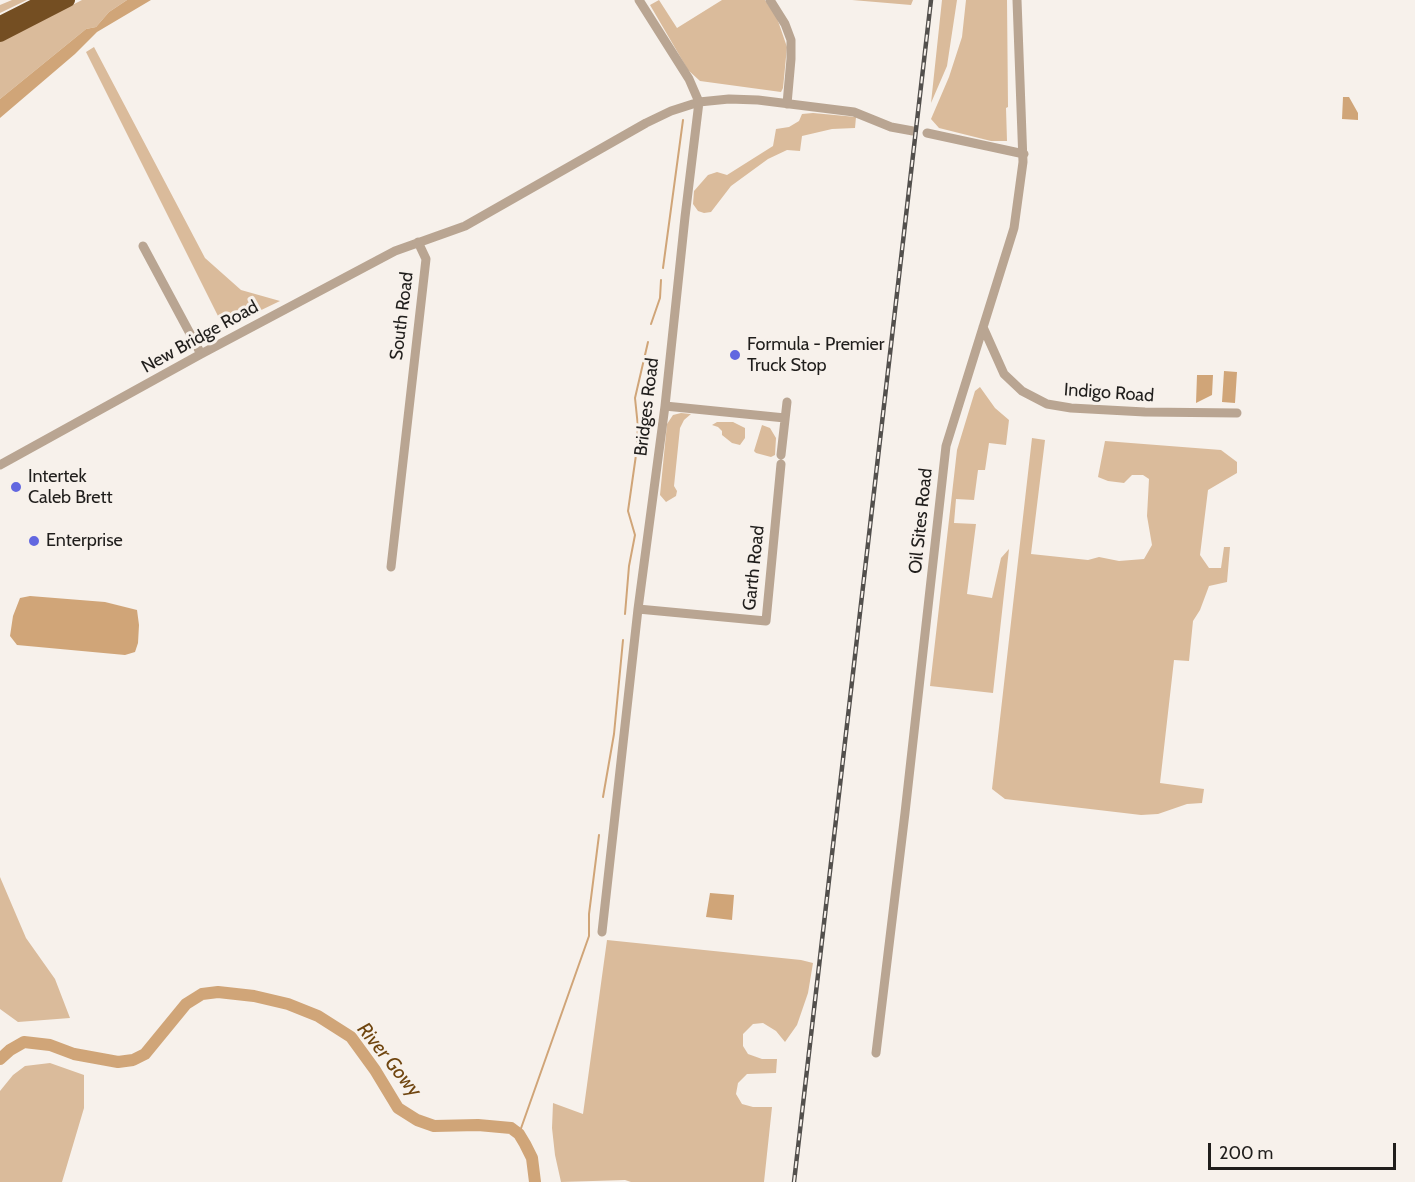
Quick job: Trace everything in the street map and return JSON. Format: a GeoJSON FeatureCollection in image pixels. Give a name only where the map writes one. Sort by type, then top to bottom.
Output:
{"type":"FeatureCollection","features":[{"type":"Feature","properties":{"kind":"highway"},"geometry":{"type":"LineString","coordinates":[[0,24],[46,0]]}},
{"type":"Feature","properties":{"kind":"highway"},"geometry":{"type":"LineString","coordinates":[[0,35],[68,0]]}},
{"type":"Feature","properties":{"kind":"street"},"geometry":{"type":"LineString","coordinates":[[639,0],[689,79],[699,102]]}},
{"type":"Feature","properties":{"kind":"street"},"geometry":{"type":"LineString","coordinates":[[770,0],[785,24],[791,40],[792,59],[787,104]]}},
{"type":"Feature","properties":{"kind":"street","name":"Oil Sites Road"},"geometry":{"type":"LineString","coordinates":[[876,1053],[946,446],[1014,228],[1024,154],[1017,0]]}},
{"type":"Feature","properties":{"kind":"street"},"geometry":{"type":"LineString","coordinates":[[418,242],[465,226],[646,123],[671,111],[699,102],[729,99],[854,112],[891,127],[912,131]]}},
{"type":"Feature","properties":{"kind":"street","name":"Bridges Road"},"geometry":{"type":"LineString","coordinates":[[602,932],[699,102]]}},
{"type":"Feature","properties":{"kind":"street"},"geometry":{"type":"LineString","coordinates":[[927,133],[1024,154]]}},
{"type":"Feature","properties":{"kind":"street","name":"New Bridge Road"},"geometry":{"type":"LineString","coordinates":[[0,465],[201,354],[395,251],[418,242]]}},
{"type":"Feature","properties":{"kind":"street","name":"South Road"},"geometry":{"type":"LineString","coordinates":[[391,567],[426,259],[418,242]]}},
{"type":"Feature","properties":{"kind":"street"},"geometry":{"type":"LineString","coordinates":[[143,246],[201,354]]}},
{"type":"Feature","properties":{"kind":"street","name":"Indigo Road"},"geometry":{"type":"LineString","coordinates":[[983,327],[1004,374],[1022,391],[1047,404],[1071,408],[1154,413],[1237,413]]}},
{"type":"Feature","properties":{"kind":"street","name":"Garth Road"},"geometry":{"type":"LineString","coordinates":[[638,609],[765,621],[787,402]]}},
{"type":"Feature","properties":{"kind":"street"},"geometry":{"type":"LineString","coordinates":[[665,406],[785,418]]}},
{"type":"Feature","properties":{"kind":"shaded area"},"geometry":{"type":"Polygon","coordinates":[[[12,0],[27,0],[0,13],[0,5],[12,0]]]}},
{"type":"Feature","properties":{"kind":"shaded area"},"geometry":{"type":"Polygon","coordinates":[[[82,0],[127,0],[109,12],[96,27],[86,29],[0,99],[0,42],[82,0]]]}},
{"type":"Feature","properties":{"kind":"shaded area"},"geometry":{"type":"Polygon","coordinates":[[[127,0],[151,0],[97,32],[75,54],[0,118],[0,99],[86,29],[96,27],[109,12],[127,0]]]}},
{"type":"Feature","properties":{"kind":"shaded area"},"geometry":{"type":"Polygon","coordinates":[[[659,0],[677,28],[722,0],[765,0],[777,18],[787,47],[781,92],[700,81],[688,70],[650,5],[659,0]]]}},
{"type":"Feature","properties":{"kind":"shaded area"},"geometry":{"type":"Polygon","coordinates":[[[852,0],[913,0],[911,5],[852,0]]]}},
{"type":"Feature","properties":{"kind":"shaded area"},"geometry":{"type":"Polygon","coordinates":[[[942,0],[957,0],[947,66],[931,103],[942,0]]]}},
{"type":"Feature","properties":{"kind":"shaded area"},"geometry":{"type":"Polygon","coordinates":[[[966,0],[1007,0],[1007,141],[991,141],[939,128],[931,119],[949,77],[962,37],[966,0]]]}},
{"type":"Feature","properties":{"kind":"shaded area"},"geometry":{"type":"Polygon","coordinates":[[[94,47],[205,258],[241,290],[280,301],[224,328],[86,52],[94,47]]]}},
{"type":"Feature","properties":{"kind":"shaded area"},"geometry":{"type":"Polygon","coordinates":[[[1343,97],[1349,97],[1358,113],[1358,120],[1342,119],[1343,97]]]}},
{"type":"Feature","properties":{"kind":"shaded area"},"geometry":{"type":"Polygon","coordinates":[[[802,114],[856,117],[855,128],[832,129],[802,136],[800,151],[787,150],[768,159],[731,186],[711,212],[698,211],[693,204],[694,191],[708,175],[717,172],[727,175],[773,146],[776,129],[789,127],[799,121],[802,114]]]}},
{"type":"Feature","properties":{"kind":"shaded area"},"geometry":{"type":"Polygon","coordinates":[[[1224,371],[1237,372],[1235,403],[1222,402],[1224,371]]]}},
{"type":"Feature","properties":{"kind":"shaded area"},"geometry":{"type":"Polygon","coordinates":[[[1197,375],[1213,375],[1212,395],[1196,403],[1197,375]]]}},
{"type":"Feature","properties":{"kind":"shaded area"},"geometry":{"type":"Polygon","coordinates":[[[980,387],[995,408],[1009,420],[1006,445],[989,443],[985,470],[978,470],[974,500],[956,499],[954,523],[976,524],[967,594],[992,598],[1001,558],[1009,549],[993,693],[930,686],[957,450],[975,391],[980,387]]]}},
{"type":"Feature","properties":{"kind":"shaded area"},"geometry":{"type":"Polygon","coordinates":[[[691,414],[680,428],[674,486],[677,491],[676,496],[666,502],[660,495],[667,424],[673,415],[691,414]]]}},
{"type":"Feature","properties":{"kind":"shaded area"},"geometry":{"type":"Polygon","coordinates":[[[717,422],[733,422],[745,428],[745,438],[740,445],[732,443],[722,435],[718,427],[712,425],[717,422]]]}},
{"type":"Feature","properties":{"kind":"shaded area"},"geometry":{"type":"Polygon","coordinates":[[[762,425],[770,428],[776,438],[775,455],[771,457],[754,451],[762,425]]]}},
{"type":"Feature","properties":{"kind":"shaded area"},"geometry":{"type":"Polygon","coordinates":[[[1032,438],[1045,440],[1031,554],[1088,560],[1099,557],[1119,561],[1144,559],[1152,545],[1147,516],[1149,479],[1143,475],[1132,475],[1124,483],[1098,477],[1105,441],[1221,450],[1237,462],[1237,473],[1208,490],[1200,555],[1209,568],[1221,568],[1224,547],[1230,547],[1227,582],[1209,586],[1193,621],[1189,661],[1174,660],[1160,783],[1204,789],[1202,803],[1187,804],[1158,814],[1141,815],[1005,799],[992,789],[1032,438]]]}},
{"type":"Feature","properties":{"kind":"shaded area"},"geometry":{"type":"Polygon","coordinates":[[[30,596],[105,602],[137,610],[139,625],[135,652],[125,655],[17,645],[10,636],[13,616],[20,598],[30,596]]]}},
{"type":"Feature","properties":{"kind":"shaded area"},"geometry":{"type":"Polygon","coordinates":[[[0,877],[26,938],[55,979],[70,1018],[18,1022],[0,1009],[0,877]]]}},
{"type":"Feature","properties":{"kind":"shaded area"},"geometry":{"type":"Polygon","coordinates":[[[710,893],[734,895],[732,920],[706,917],[710,893]]]}},
{"type":"Feature","properties":{"kind":"shaded area"},"geometry":{"type":"Polygon","coordinates":[[[607,940],[813,963],[808,993],[797,1025],[785,1042],[776,1031],[763,1023],[753,1024],[743,1034],[743,1046],[748,1054],[762,1059],[777,1059],[776,1073],[747,1074],[738,1083],[736,1094],[742,1104],[753,1107],[772,1107],[764,1182],[631,1182],[625,1180],[561,1182],[552,1128],[553,1103],[583,1114],[607,940]]]}},
{"type":"Feature","properties":{"kind":"shaded area"},"geometry":{"type":"Polygon","coordinates":[[[50,1063],[84,1075],[84,1108],[62,1182],[0,1182],[0,1091],[13,1075],[25,1066],[50,1063]]]}},
{"type":"Feature","properties":{"kind":"waterway"},"geometry":{"type":"LineString","coordinates":[[663,268],[683,120]]}},
{"type":"Feature","properties":{"kind":"waterway"},"geometry":{"type":"LineString","coordinates":[[651,324],[660,298],[661,280]]}},
{"type":"Feature","properties":{"kind":"waterway"},"geometry":{"type":"LineString","coordinates":[[637,443],[635,398],[648,342]]}},
{"type":"Feature","properties":{"kind":"waterway"},"geometry":{"type":"LineString","coordinates":[[625,614],[629,566],[635,535],[628,511],[636,455]]}},
{"type":"Feature","properties":{"kind":"waterway"},"geometry":{"type":"LineString","coordinates":[[603,797],[614,734],[623,640]]}},
{"type":"Feature","properties":{"kind":"waterway"},"geometry":{"type":"LineString","coordinates":[[519,1134],[589,936],[589,914],[599,835]]}},
{"type":"Feature","properties":{"kind":"waterway","name":"River Gowy"},"geometry":{"type":"LineString","coordinates":[[0,1059],[24,1042],[50,1045],[74,1054],[118,1062],[133,1060],[145,1054],[186,1004],[202,994],[218,992],[254,996],[288,1004],[318,1016],[351,1037],[398,1108],[417,1120],[434,1126],[478,1125],[511,1128],[519,1134],[532,1158],[535,1182]]}},
{"type":"Feature","properties":{"kind":"railway"},"geometry":{"type":"LineString","coordinates":[[794,1182],[931,0]]}},
{"type":"Feature","properties":{"kind":"place","name":"Formula - Premier Truck Stop"},"geometry":{"type":"Point","coordinates":[735,355]}},
{"type":"Feature","properties":{"kind":"place","name":"Intertek Caleb Brett"},"geometry":{"type":"Point","coordinates":[16,487]}},
{"type":"Feature","properties":{"kind":"place","name":"Enterprise"},"geometry":{"type":"Point","coordinates":[34,541]}}]}
